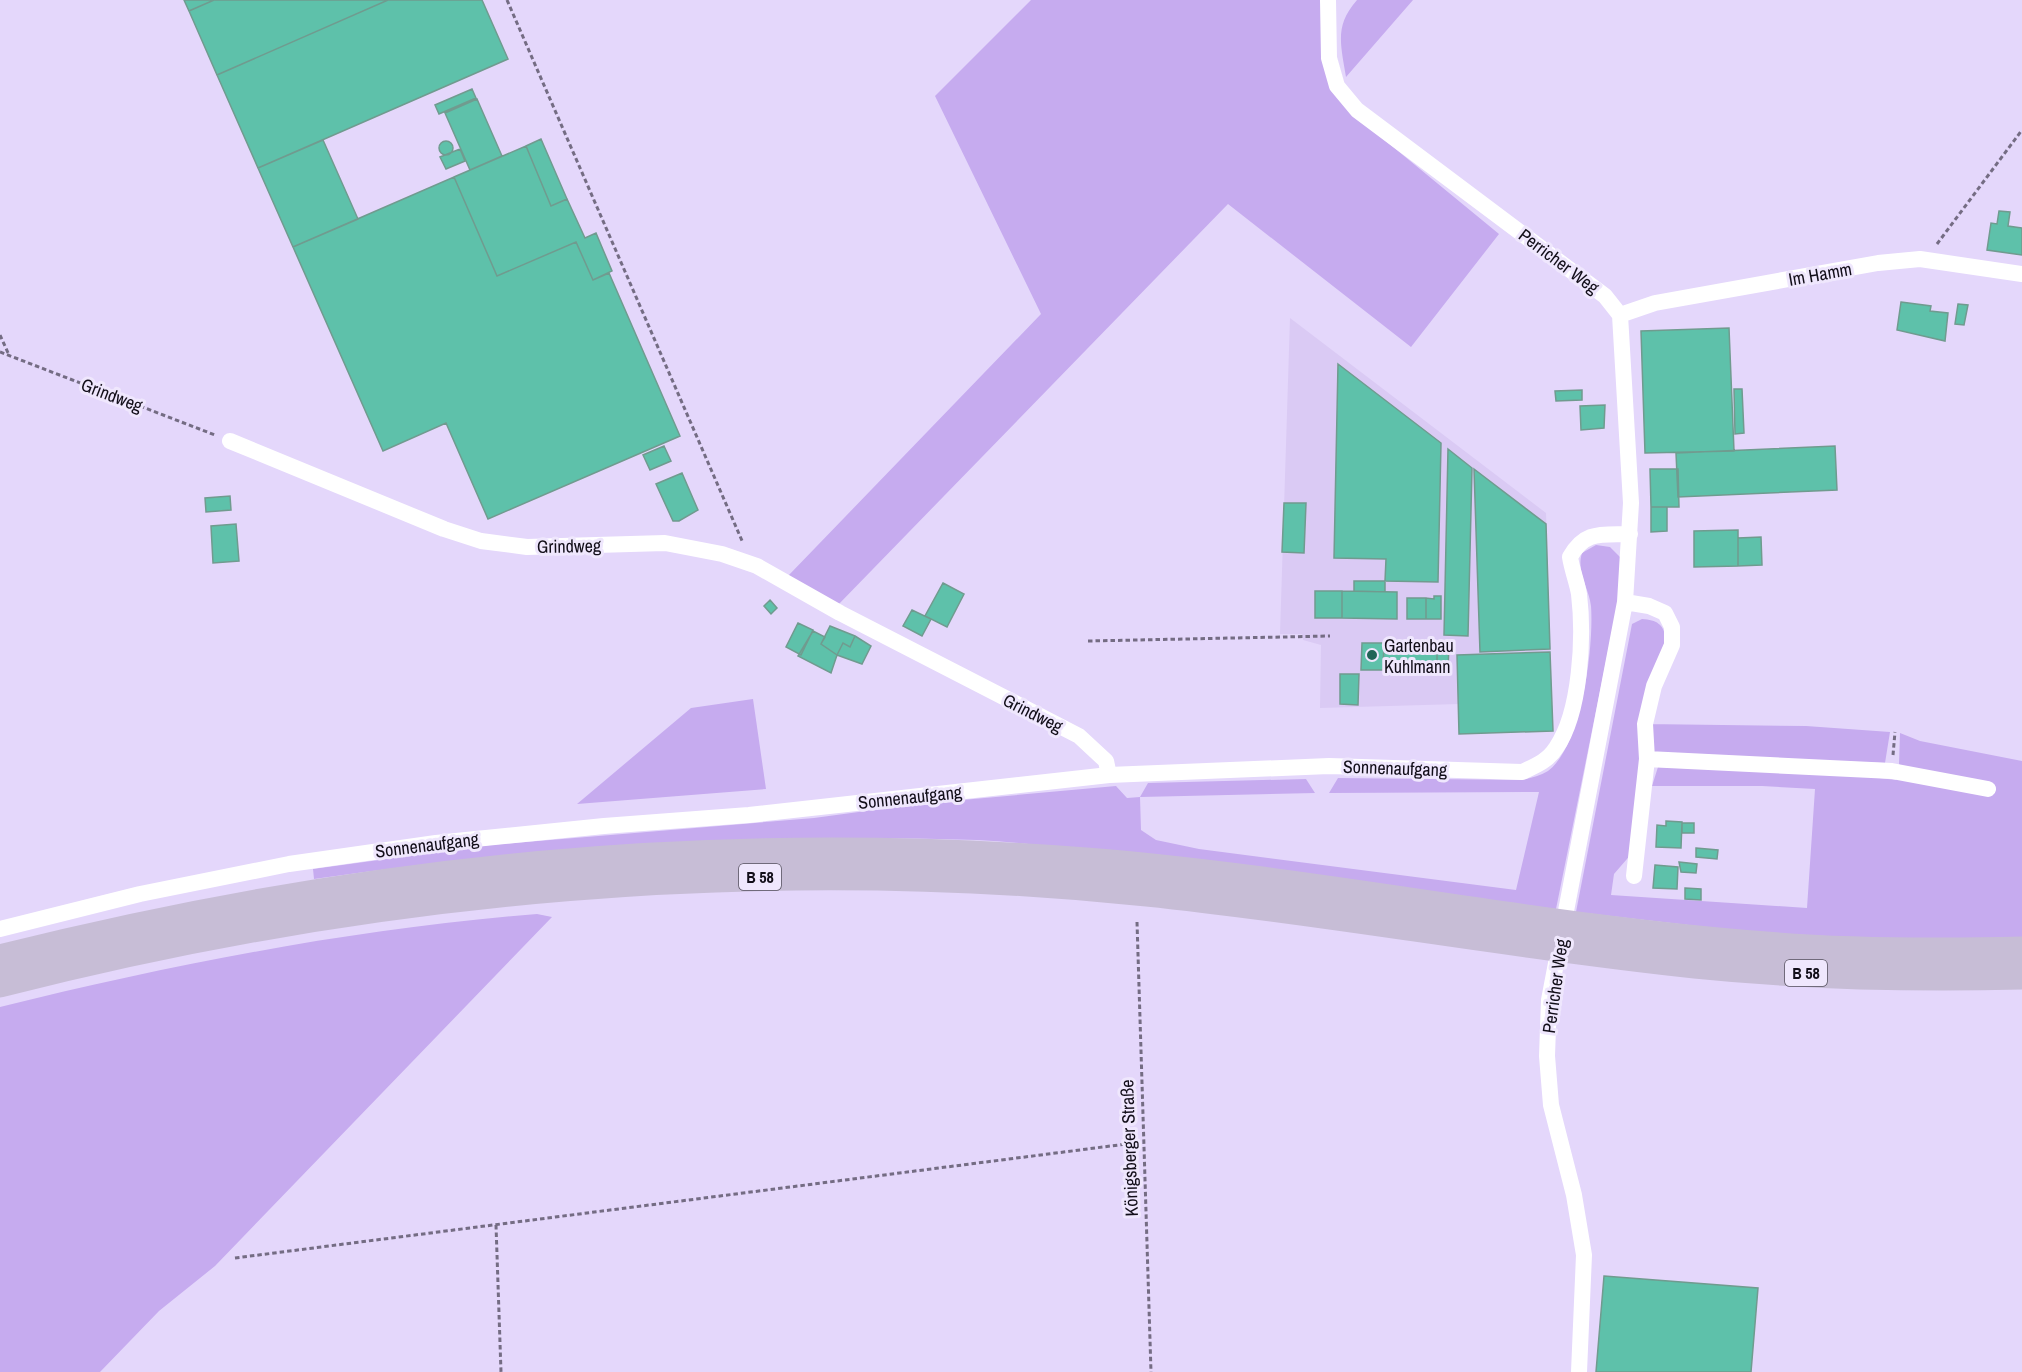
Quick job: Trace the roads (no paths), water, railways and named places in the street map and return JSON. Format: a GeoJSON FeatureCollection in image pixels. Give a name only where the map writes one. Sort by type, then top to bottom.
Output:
{"type":"FeatureCollection","features":[{"type":"Feature","properties":{"kind":"main road","name":"B 58"},"geometry":{"type":"LineString","coordinates":[[0,958],[114,929],[357,885],[553,862],[782,851],[951,853],[1141,866],[1592,926],[1765,945],[1900,952],[2022,950]]}},
{"type":"Feature","properties":{"kind":"main road","name":"B 58"},"geometry":{"type":"LineString","coordinates":[[0,984],[194,939],[364,909],[558,887],[781,877],[951,879],[1147,893],[1633,958],[1764,971],[1894,977],[2022,976]]}},
{"type":"Feature","properties":{"kind":"street","name":"Perricher Weg"},"geometry":{"type":"LineString","coordinates":[[1328,0],[1329,58],[1337,86],[1357,110],[1605,296],[1620,315],[1631,503],[1625,602],[1549,1000],[1547,1056],[1551,1105],[1574,1195],[1584,1255],[1579,1372]]}},
{"type":"Feature","properties":{"kind":"street","name":"Im Hamm"},"geometry":{"type":"LineString","coordinates":[[1620,315],[1655,303],[1878,263],[1920,259],[2022,274]]}},
{"type":"Feature","properties":{"kind":"street","name":"Grindweg"},"geometry":{"type":"LineString","coordinates":[[230,441],[444,529],[481,541],[527,547],[665,543],[722,554],[757,566],[840,613],[1079,736],[1106,761],[1109,774]]}},
{"type":"Feature","properties":{"kind":"street","name":"Sonnenaufgang"},"geometry":{"type":"LineString","coordinates":[[0,929],[140,894],[363,853],[604,825],[761,814],[1109,774],[1329,766],[1522,772],[1540,764],[1556,749],[1565,730],[1574,697],[1581,658],[1578,591],[1570,558],[1578,544],[1594,535],[1630,534]]}},
{"type":"Feature","properties":{"kind":"street"},"geometry":{"type":"LineString","coordinates":[[1625,602],[1649,606],[1665,613],[1672,627],[1672,645],[1654,686],[1646,724],[1647,759],[1634,876]]}},
{"type":"Feature","properties":{"kind":"street"},"geometry":{"type":"LineString","coordinates":[[1647,759],[1892,771],[1988,789]]}},
{"type":"Feature","properties":{"kind":"place","name":"Gartenbau Kuhlmann"},"geometry":{"type":"Point","coordinates":[1372,655]}}]}
